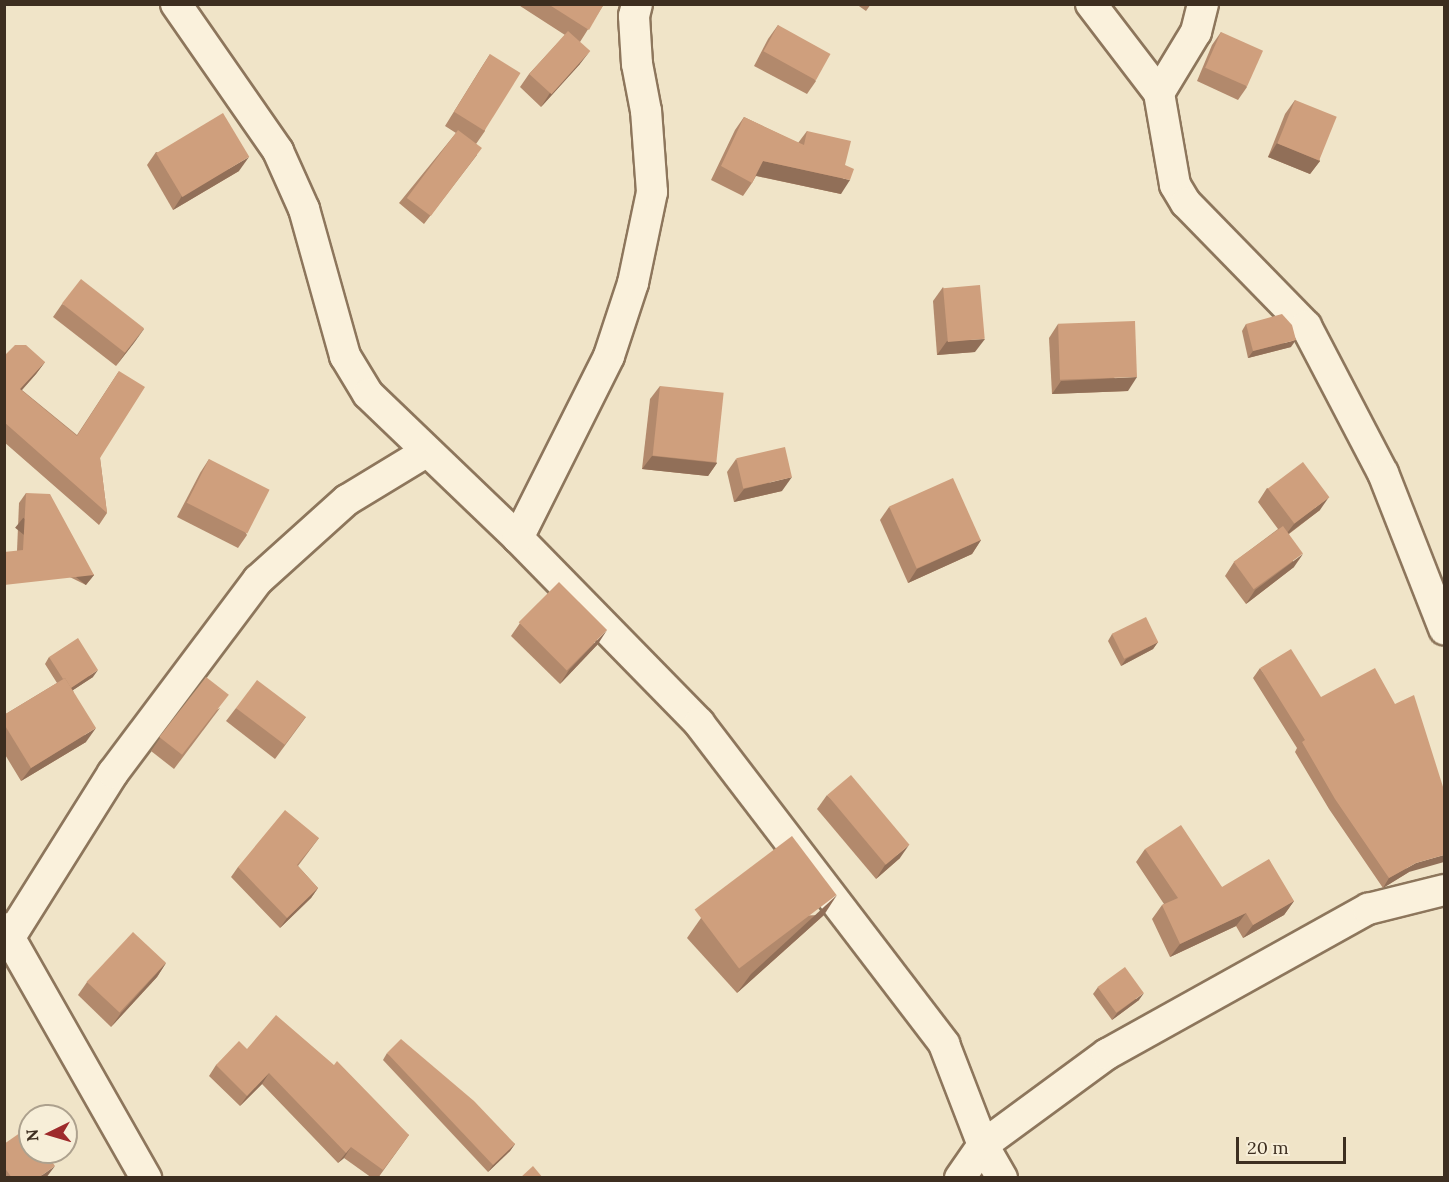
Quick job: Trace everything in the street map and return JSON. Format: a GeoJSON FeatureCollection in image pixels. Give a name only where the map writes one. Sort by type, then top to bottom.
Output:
{"type":"FeatureCollection","features":[{"type":"Feature","properties":{"kind":"street"},"geometry":{"type":"LineString","coordinates":[[176,4],[278,151],[304,209],[345,356],[368,394],[426,452],[519,538],[699,723],[891,970],[944,1044],[983,1145],[1002,1178]]}},
{"type":"Feature","properties":{"kind":"street"},"geometry":{"type":"LineString","coordinates":[[519,538],[609,356],[633,283],[652,192],[646,111],[636,45],[634,16],[637,4]]}},
{"type":"Feature","properties":{"kind":"street"},"geometry":{"type":"LineString","coordinates":[[1092,4],[1159,93],[1174,185],[1186,202],[1306,326],[1383,473],[1444,629]]}},
{"type":"Feature","properties":{"kind":"street"},"geometry":{"type":"LineString","coordinates":[[1159,93],[1196,32],[1203,4]]}},
{"type":"Feature","properties":{"kind":"street"},"geometry":{"type":"LineString","coordinates":[[146,1178],[8,932],[113,773],[258,580],[347,500],[426,452]]}},
{"type":"Feature","properties":{"kind":"street"},"geometry":{"type":"LineString","coordinates":[[960,1178],[983,1145],[1107,1054],[1203,998],[1368,909],[1444,890]]}},
{"type":"Feature","properties":{"kind":"building"},"geometry":{"type":"Polygon","coordinates":[[[548,4],[604,4],[589,30],[548,4]]]}},
{"type":"Feature","properties":{"kind":"building"},"geometry":{"type":"Polygon","coordinates":[[[778,25],[830,54],[816,80],[763,51],[778,25]]]}},
{"type":"Feature","properties":{"kind":"building"},"geometry":{"type":"Polygon","coordinates":[[[568,31],[590,51],[551,94],[529,74],[568,31]]]}},
{"type":"Feature","properties":{"kind":"building"},"geometry":{"type":"Polygon","coordinates":[[[1221,32],[1263,51],[1247,86],[1205,68],[1221,32]]]}},
{"type":"Feature","properties":{"kind":"building"},"geometry":{"type":"Polygon","coordinates":[[[490,54],[521,73],[484,131],[454,112],[490,54]]]}},
{"type":"Feature","properties":{"kind":"building"},"geometry":{"type":"Polygon","coordinates":[[[1295,100],[1337,117],[1319,160],[1277,144],[1295,100]]]}},
{"type":"Feature","properties":{"kind":"building"},"geometry":{"type":"Polygon","coordinates":[[[223,113],[249,157],[182,197],[156,153],[223,113]]]}},
{"type":"Feature","properties":{"kind":"building"},"geometry":{"type":"Polygon","coordinates":[[[744,117],[804,145],[807,131],[851,141],[845,165],[854,169],[850,180],[763,161],[752,183],[721,166],[744,117]]]}},
{"type":"Feature","properties":{"kind":"building"},"geometry":{"type":"Polygon","coordinates":[[[458,130],[482,148],[431,216],[407,198],[458,130]]]}},
{"type":"Feature","properties":{"kind":"building"},"geometry":{"type":"Polygon","coordinates":[[[81,279],[144,328],[125,353],[62,303],[81,279]]]}},
{"type":"Feature","properties":{"kind":"building"},"geometry":{"type":"Polygon","coordinates":[[[980,285],[985,339],[948,342],[943,288],[980,285]]]}},
{"type":"Feature","properties":{"kind":"building"},"geometry":{"type":"Polygon","coordinates":[[[1282,314],[1292,325],[1296,340],[1253,351],[1246,324],[1282,314]]]}},
{"type":"Feature","properties":{"kind":"building"},"geometry":{"type":"Polygon","coordinates":[[[1135,321],[1137,377],[1060,380],[1058,324],[1135,321]]]}},
{"type":"Feature","properties":{"kind":"building"},"geometry":{"type":"Polygon","coordinates":[[[15,345],[26,345],[45,362],[20,389],[77,436],[119,371],[145,387],[100,458],[107,513],[4,422],[4,356],[15,345]]]}},
{"type":"Feature","properties":{"kind":"building"},"geometry":{"type":"Polygon","coordinates":[[[660,386],[724,393],[716,462],[653,456],[660,386]]]}},
{"type":"Feature","properties":{"kind":"building"},"geometry":{"type":"Polygon","coordinates":[[[785,447],[792,477],[743,488],[736,458],[785,447]]]}},
{"type":"Feature","properties":{"kind":"building"},"geometry":{"type":"Polygon","coordinates":[[[209,459],[270,490],[247,534],[187,503],[209,459]]]}},
{"type":"Feature","properties":{"kind":"building"},"geometry":{"type":"Polygon","coordinates":[[[1303,462],[1329,497],[1294,524],[1268,488],[1303,462]]]}},
{"type":"Feature","properties":{"kind":"building"},"geometry":{"type":"Polygon","coordinates":[[[953,478],[981,540],[917,569],[889,506],[953,478]]]}},
{"type":"Feature","properties":{"kind":"building"},"geometry":{"type":"Polygon","coordinates":[[[26,493],[50,494],[94,575],[4,585],[4,552],[23,550],[26,493]]]}},
{"type":"Feature","properties":{"kind":"building"},"geometry":{"type":"Polygon","coordinates":[[[1283,526],[1303,554],[1254,589],[1234,562],[1283,526]]]}},
{"type":"Feature","properties":{"kind":"building"},"geometry":{"type":"Polygon","coordinates":[[[559,582],[607,630],[567,670],[519,622],[559,582]]]}},
{"type":"Feature","properties":{"kind":"building"},"geometry":{"type":"Polygon","coordinates":[[[1146,617],[1158,642],[1124,659],[1112,634],[1146,617]]]}},
{"type":"Feature","properties":{"kind":"building"},"geometry":{"type":"Polygon","coordinates":[[[78,638],[98,670],[71,688],[49,657],[78,638]]]}},
{"type":"Feature","properties":{"kind":"building"},"geometry":{"type":"Polygon","coordinates":[[[1291,649],[1321,697],[1375,668],[1395,704],[1414,695],[1444,790],[1444,855],[1416,863],[1389,878],[1335,799],[1302,742],[1305,740],[1260,668],[1291,649]]]}},
{"type":"Feature","properties":{"kind":"building"},"geometry":{"type":"Polygon","coordinates":[[[206,677],[229,695],[182,755],[159,737],[206,677]]]}},
{"type":"Feature","properties":{"kind":"building"},"geometry":{"type":"Polygon","coordinates":[[[65,678],[96,728],[31,768],[4,724],[4,715],[65,678]]]}},
{"type":"Feature","properties":{"kind":"building"},"geometry":{"type":"Polygon","coordinates":[[[257,680],[306,717],[285,745],[236,708],[257,680]]]}},
{"type":"Feature","properties":{"kind":"building"},"geometry":{"type":"Polygon","coordinates":[[[851,775],[909,845],[886,865],[827,795],[851,775]]]}},
{"type":"Feature","properties":{"kind":"building"},"geometry":{"type":"Polygon","coordinates":[[[285,810],[319,838],[297,865],[318,888],[287,918],[238,867],[285,810]]]}},
{"type":"Feature","properties":{"kind":"building"},"geometry":{"type":"Polygon","coordinates":[[[1181,825],[1222,887],[1269,859],[1294,901],[1253,925],[1246,913],[1180,944],[1162,905],[1178,898],[1145,849],[1181,825]]]}},
{"type":"Feature","properties":{"kind":"building"},"geometry":{"type":"Polygon","coordinates":[[[792,836],[837,895],[739,969],[695,909],[792,836]]]}},
{"type":"Feature","properties":{"kind":"building"},"geometry":{"type":"Polygon","coordinates":[[[133,932],[166,963],[120,1012],[87,982],[133,932]]]}},
{"type":"Feature","properties":{"kind":"building"},"geometry":{"type":"Polygon","coordinates":[[[1125,967],[1144,993],[1116,1013],[1097,987],[1125,967]]]}},
{"type":"Feature","properties":{"kind":"building"},"geometry":{"type":"Polygon","coordinates":[[[276,1015],[334,1065],[337,1061],[409,1135],[383,1170],[351,1147],[346,1153],[269,1073],[247,1096],[216,1065],[239,1041],[247,1049],[276,1015]]]}},
{"type":"Feature","properties":{"kind":"building"},"geometry":{"type":"Polygon","coordinates":[[[401,1039],[474,1101],[515,1144],[493,1165],[387,1053],[401,1039]]]}},
{"type":"Feature","properties":{"kind":"building"},"geometry":{"type":"Polygon","coordinates":[[[18,1134],[18,1164],[54,1164],[55,1166],[38,1178],[12,1178],[4,1167],[4,1144],[18,1134]]]}},
{"type":"Feature","properties":{"kind":"building"},"geometry":{"type":"Polygon","coordinates":[[[533,1166],[543,1178],[520,1178],[533,1166]]]}}]}
